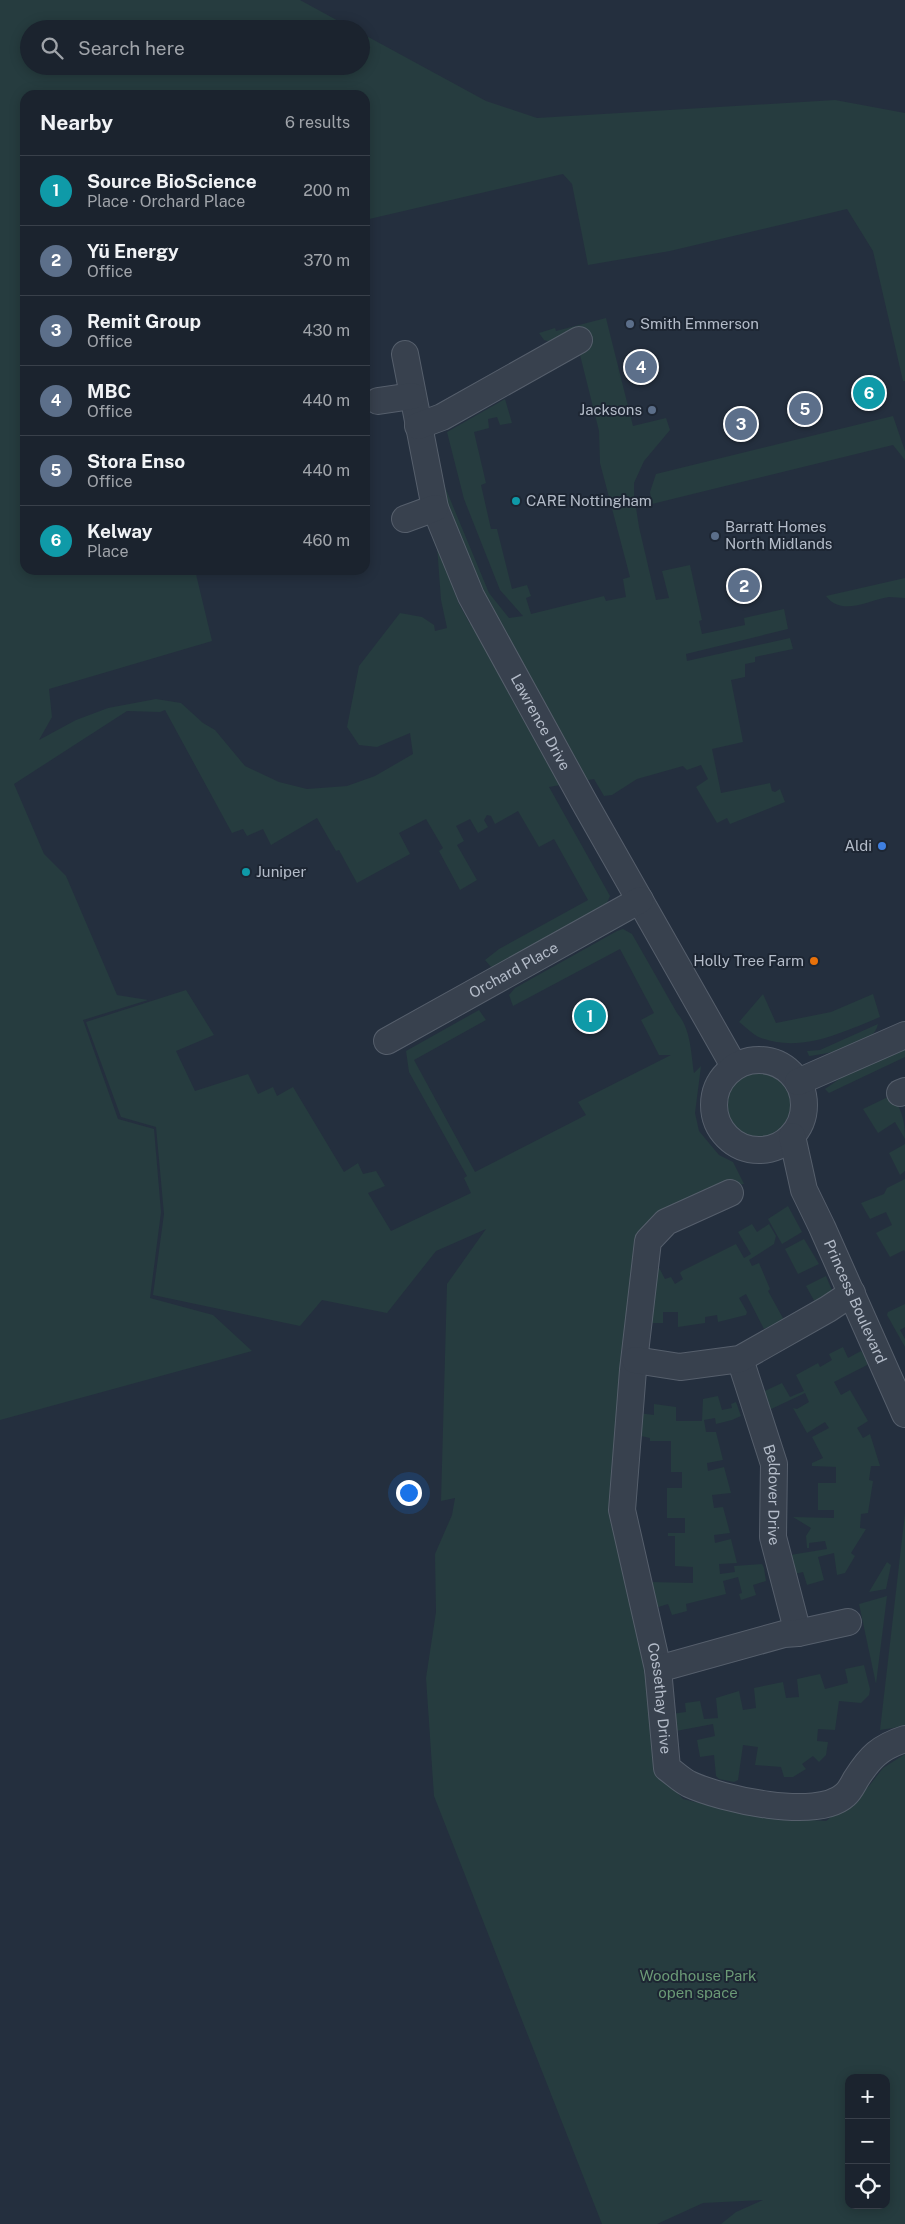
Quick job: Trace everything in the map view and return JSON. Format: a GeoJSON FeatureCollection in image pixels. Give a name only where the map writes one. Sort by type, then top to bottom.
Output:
{"type":"FeatureCollection","features":[{"type":"Feature","properties":{"kind":"street"},"geometry":{"type":"LineString","coordinates":[[418,426],[442,417],[579,340]]}},
{"type":"Feature","properties":{"kind":"street","name":"Lawrence Drive"},"geometry":{"type":"LineString","coordinates":[[405,354],[435,508],[470,596],[734,1066]]}},
{"type":"Feature","properties":{"kind":"street"},"geometry":{"type":"LineString","coordinates":[[378,401],[412,396]]}},
{"type":"Feature","properties":{"kind":"street"},"geometry":{"type":"LineString","coordinates":[[405,519],[435,508]]}},
{"type":"Feature","properties":{"kind":"street","name":"Orchard Place"},"geometry":{"type":"LineString","coordinates":[[387,1041],[640,900]]}},
{"type":"Feature","properties":{"kind":"street"},"geometry":{"type":"LineString","coordinates":[[798,1082],[905,1035]]}},
{"type":"Feature","properties":{"kind":"street"},"geometry":{"type":"LineString","coordinates":[[752,1060],[770,1060],[786,1068],[798,1082],[804,1096],[804,1110],[800,1124],[792,1136],[779,1146],[764,1150],[748,1149],[734,1143],[723,1133],[716,1120],[713,1105],[716,1090],[723,1076],[734,1066],[752,1060]]}},
{"type":"Feature","properties":{"kind":"street","name":"Princess Boulevard"},"geometry":{"type":"LineString","coordinates":[[792,1136],[804,1190],[852,1293],[897,1374],[905,1414]]}},
{"type":"Feature","properties":{"kind":"street","name":"Princess Boulevard"},"geometry":{"type":"LineString","coordinates":[[764,1150],[804,1190]]}},
{"type":"Feature","properties":{"kind":"street","name":"Cossethay Drive"},"geometry":{"type":"LineString","coordinates":[[730,1193],[666,1222],[648,1241],[622,1510],[658,1669],[667,1768],[689,1784],[745,1801],[791,1807],[822,1807],[845,1795],[870,1758],[890,1744],[905,1739]]}},
{"type":"Feature","properties":{"kind":"street"},"geometry":{"type":"LineString","coordinates":[[635,1360],[680,1367],[740,1359],[828,1309],[852,1293]]}},
{"type":"Feature","properties":{"kind":"street","name":"Beldover Drive"},"geometry":{"type":"LineString","coordinates":[[740,1359],[774,1464],[773,1537],[798,1633]]}},
{"type":"Feature","properties":{"kind":"street"},"geometry":{"type":"LineString","coordinates":[[658,1669],[784,1634],[798,1633],[848,1622]]}},
{"type":"Feature","properties":{"kind":"green space"},"geometry":{"type":"Polygon","coordinates":[[[0,0],[300,0],[337,20],[20,20],[20,75],[370,75],[370,38],[486,101],[537,118],[835,100],[905,113],[905,381],[903,381],[873,251],[847,209],[670,251],[588,265],[572,184],[563,174],[370,219],[370,90],[20,90],[20,575],[196,575],[212,641],[49,689],[52,717],[39,740],[76,720],[108,708],[156,699],[181,703],[203,723],[215,730],[245,766],[279,782],[307,789],[347,786],[375,776],[413,754],[410,733],[377,747],[359,745],[347,727],[359,666],[400,613],[422,617],[434,625],[435,631],[447,628],[441,600],[437,546],[459,604],[470,624],[491,621],[441,503],[431,439],[445,487],[489,593],[509,618],[523,616],[500,590],[464,499],[447,432],[505,399],[512,423],[500,425],[497,417],[488,419],[489,428],[474,432],[486,483],[481,485],[491,529],[497,529],[512,589],[527,585],[531,596],[526,598],[531,614],[604,596],[606,601],[626,597],[623,579],[630,577],[600,463],[599,431],[579,351],[544,340],[539,333],[555,328],[556,331],[606,318],[633,426],[666,418],[670,430],[644,461],[634,483],[639,527],[656,600],[669,598],[662,571],[690,565],[702,620],[699,621],[702,634],[745,625],[744,618],[784,609],[788,629],[686,654],[687,661],[790,638],[793,649],[755,657],[755,662],[745,664],[745,677],[731,680],[743,742],[712,749],[721,793],[770,783],[772,791],[775,792],[780,789],[785,802],[730,824],[727,818],[717,823],[696,787],[708,779],[701,765],[687,770],[683,766],[637,779],[612,795],[604,796],[594,779],[549,787],[610,896],[607,903],[596,910],[500,965],[491,967],[485,960],[499,949],[588,900],[554,839],[539,847],[518,811],[495,824],[491,816],[487,815],[484,820],[488,827],[478,833],[470,819],[456,826],[464,841],[457,845],[477,880],[460,890],[439,851],[443,848],[426,819],[399,833],[410,854],[357,883],[339,850],[336,851],[317,818],[271,845],[263,829],[247,836],[243,829],[232,833],[165,710],[160,712],[127,711],[14,784],[44,854],[66,876],[117,995],[148,1000],[83,1020],[118,1119],[154,1129],[161,1212],[150,1298],[213,1315],[252,1351],[0,1420],[0,0]]]}},
{"type":"Feature","properties":{"kind":"green space"},"geometry":{"type":"Polygon","coordinates":[[[893,416],[905,451],[905,460],[893,445],[652,504],[650,492],[656,474],[893,416]]]}},
{"type":"Feature","properties":{"kind":"green space"},"geometry":{"type":"Polygon","coordinates":[[[905,578],[905,598],[889,597],[856,606],[847,606],[832,602],[826,596],[905,578]]]}},
{"type":"Feature","properties":{"kind":"green space","name":"Woodhouse Park open space"},"geometry":{"type":"Polygon","coordinates":[[[623,929],[632,934],[682,1019],[690,1042],[694,1073],[701,1066],[695,1113],[699,1131],[719,1155],[733,1162],[744,1184],[724,1187],[663,1215],[619,1390],[650,1671],[658,1771],[683,1799],[753,1816],[826,1821],[869,1786],[883,1768],[905,1754],[905,2224],[721,2224],[736,2212],[763,2200],[703,2203],[657,2224],[602,2224],[434,1796],[426,1678],[436,1612],[435,1554],[452,1515],[455,1498],[441,1501],[447,1284],[486,1229],[436,1251],[387,1313],[322,1300],[300,1326],[153,1295],[164,1214],[156,1127],[121,1117],[86,1022],[186,990],[214,1035],[176,1051],[195,1091],[248,1074],[258,1094],[273,1087],[277,1096],[293,1087],[344,1172],[358,1163],[363,1174],[376,1171],[385,1186],[368,1193],[391,1231],[471,1193],[464,1178],[467,1176],[409,1072],[406,1051],[479,1010],[486,1020],[414,1060],[475,1172],[586,1115],[578,1102],[671,1055],[659,1055],[641,1020],[654,1013],[620,949],[513,1006],[509,995],[515,988],[617,931],[623,929]]]}},
{"type":"Feature","properties":{"kind":"green space"},"geometry":{"type":"Polygon","coordinates":[[[763,994],[776,1023],[831,1012],[873,994],[880,1017],[822,1039],[792,1043],[776,1042],[758,1037],[739,1022],[763,994]]]}},
{"type":"Feature","properties":{"kind":"green space"},"geometry":{"type":"Polygon","coordinates":[[[878,1024],[875,1032],[868,1038],[850,1048],[809,1056],[807,1051],[820,1050],[878,1024]]]}},
{"type":"Feature","properties":{"kind":"green space"},"geometry":{"type":"Polygon","coordinates":[[[905,1048],[905,1057],[829,1093],[825,1089],[848,1073],[905,1048]]]}},
{"type":"Feature","properties":{"kind":"green space"},"geometry":{"type":"Polygon","coordinates":[[[766,1069],[788,1082],[795,1106],[791,1123],[782,1135],[761,1141],[744,1138],[733,1130],[725,1112],[724,1102],[728,1083],[733,1076],[742,1071],[766,1069]]]}},
{"type":"Feature","properties":{"kind":"green space"},"geometry":{"type":"Polygon","coordinates":[[[888,1097],[895,1100],[900,1109],[904,1123],[905,1139],[895,1122],[878,1133],[863,1109],[888,1097]]]}},
{"type":"Feature","properties":{"kind":"green space"},"geometry":{"type":"Polygon","coordinates":[[[905,1144],[905,1171],[900,1175],[889,1153],[905,1144]]]}},
{"type":"Feature","properties":{"kind":"green space"},"geometry":{"type":"Polygon","coordinates":[[[905,1179],[905,1252],[904,1250],[890,1257],[876,1233],[892,1225],[886,1212],[870,1219],[861,1203],[884,1194],[887,1188],[905,1179]]]}},
{"type":"Feature","properties":{"kind":"green space"},"geometry":{"type":"Polygon","coordinates":[[[788,1206],[802,1232],[782,1244],[768,1219],[788,1206]]]}},
{"type":"Feature","properties":{"kind":"green space"},"geometry":{"type":"Polygon","coordinates":[[[752,1224],[757,1232],[769,1224],[776,1236],[774,1244],[749,1260],[752,1266],[759,1263],[770,1289],[768,1291],[784,1320],[764,1329],[746,1294],[739,1298],[747,1312],[746,1315],[718,1322],[717,1315],[705,1317],[705,1323],[678,1327],[678,1312],[663,1312],[663,1323],[645,1323],[648,1297],[655,1297],[657,1264],[665,1279],[671,1277],[675,1284],[683,1279],[680,1273],[682,1271],[736,1244],[744,1258],[751,1254],[738,1232],[752,1224]]]}},
{"type":"Feature","properties":{"kind":"green space"},"geometry":{"type":"Polygon","coordinates":[[[804,1239],[819,1264],[798,1274],[785,1249],[804,1239]]]}},
{"type":"Feature","properties":{"kind":"green space"},"geometry":{"type":"Polygon","coordinates":[[[826,1276],[834,1295],[816,1304],[806,1286],[826,1276]]]}},
{"type":"Feature","properties":{"kind":"green space"},"geometry":{"type":"Polygon","coordinates":[[[905,1304],[905,1327],[900,1330],[905,1339],[905,1347],[887,1315],[888,1312],[905,1304]]]}},
{"type":"Feature","properties":{"kind":"green space"},"geometry":{"type":"Polygon","coordinates":[[[843,1347],[848,1358],[861,1351],[868,1359],[867,1365],[834,1382],[841,1395],[850,1390],[868,1421],[857,1428],[863,1438],[870,1434],[880,1466],[871,1466],[869,1480],[873,1481],[868,1513],[861,1514],[860,1528],[866,1529],[851,1553],[855,1556],[845,1573],[837,1575],[834,1553],[818,1557],[824,1580],[807,1585],[803,1572],[791,1575],[790,1555],[827,1549],[825,1541],[809,1543],[809,1548],[807,1548],[806,1536],[811,1528],[793,1517],[834,1518],[834,1510],[818,1510],[818,1483],[836,1483],[836,1467],[812,1466],[812,1463],[823,1458],[812,1437],[829,1428],[825,1422],[807,1433],[793,1408],[797,1409],[809,1402],[805,1393],[767,1411],[758,1394],[782,1383],[790,1397],[804,1391],[796,1375],[818,1363],[820,1367],[832,1360],[829,1354],[843,1347]]]}},
{"type":"Feature","properties":{"kind":"green space"},"geometry":{"type":"Polygon","coordinates":[[[718,1396],[722,1410],[732,1408],[731,1404],[736,1402],[741,1416],[716,1424],[715,1418],[704,1420],[706,1432],[716,1432],[723,1460],[707,1463],[708,1471],[724,1467],[731,1493],[712,1495],[714,1508],[723,1507],[730,1533],[714,1535],[715,1543],[731,1539],[737,1563],[719,1564],[720,1574],[735,1572],[734,1566],[762,1564],[766,1581],[753,1585],[756,1595],[741,1600],[739,1594],[742,1593],[738,1577],[723,1581],[726,1594],[686,1604],[687,1611],[672,1615],[668,1604],[652,1609],[650,1582],[693,1583],[693,1567],[675,1566],[675,1536],[668,1536],[668,1533],[685,1533],[685,1518],[667,1518],[667,1488],[682,1488],[682,1472],[671,1472],[671,1441],[650,1441],[650,1438],[641,1436],[638,1413],[654,1415],[654,1404],[676,1407],[676,1421],[702,1421],[703,1399],[718,1396]]]}},
{"type":"Feature","properties":{"kind":"green space"},"geometry":{"type":"Polygon","coordinates":[[[905,1513],[905,1726],[880,1730],[905,1513]]]}},
{"type":"Feature","properties":{"kind":"green space"},"geometry":{"type":"Polygon","coordinates":[[[887,1562],[891,1565],[886,1589],[869,1592],[887,1562]]]}},
{"type":"Feature","properties":{"kind":"green space"},"geometry":{"type":"Polygon","coordinates":[[[887,1596],[876,1684],[859,1604],[887,1596]]]}},
{"type":"Feature","properties":{"kind":"green space"},"geometry":{"type":"Polygon","coordinates":[[[864,1665],[870,1689],[869,1695],[861,1703],[839,1701],[835,1730],[818,1729],[817,1741],[828,1742],[826,1755],[819,1762],[813,1756],[802,1764],[806,1769],[793,1777],[784,1777],[781,1767],[755,1765],[758,1747],[743,1745],[738,1780],[734,1782],[719,1779],[716,1776],[714,1755],[700,1757],[697,1740],[715,1736],[713,1724],[676,1731],[671,1714],[686,1712],[685,1703],[700,1701],[704,1719],[718,1718],[716,1698],[739,1691],[743,1710],[756,1708],[754,1688],[783,1682],[786,1698],[799,1697],[797,1679],[820,1674],[825,1689],[848,1683],[845,1669],[864,1665]]]}},
{"type":"Feature","properties":{"kind":"place","name":"Smith Emmerson"},"geometry":{"type":"Point","coordinates":[630,324]}},
{"type":"Feature","properties":{"kind":"place","name":"MBC"},"geometry":{"type":"Point","coordinates":[641,367]}},
{"type":"Feature","properties":{"kind":"place","name":"Kelway"},"geometry":{"type":"Point","coordinates":[869,393]}},
{"type":"Feature","properties":{"kind":"place","name":"Stora Enso"},"geometry":{"type":"Point","coordinates":[805,409]}},
{"type":"Feature","properties":{"kind":"place","name":"Jacksons"},"geometry":{"type":"Point","coordinates":[652,410]}},
{"type":"Feature","properties":{"kind":"place","name":"Remit Group"},"geometry":{"type":"Point","coordinates":[741,424]}},
{"type":"Feature","properties":{"kind":"place","name":"CARE Nottingham"},"geometry":{"type":"Point","coordinates":[516,501]}},
{"type":"Feature","properties":{"kind":"place","name":"Barratt Homes North Midlands"},"geometry":{"type":"Point","coordinates":[715,536]}},
{"type":"Feature","properties":{"kind":"place","name":"Yü Energy"},"geometry":{"type":"Point","coordinates":[744,586]}},
{"type":"Feature","properties":{"kind":"place","name":"Aldi"},"geometry":{"type":"Point","coordinates":[882,846]}},
{"type":"Feature","properties":{"kind":"place","name":"Juniper"},"geometry":{"type":"Point","coordinates":[246,872]}},
{"type":"Feature","properties":{"kind":"place","name":"Holly Tree Farm"},"geometry":{"type":"Point","coordinates":[814,961]}},
{"type":"Feature","properties":{"kind":"place","name":"Source BioScience"},"geometry":{"type":"Point","coordinates":[590,1016]}}]}
